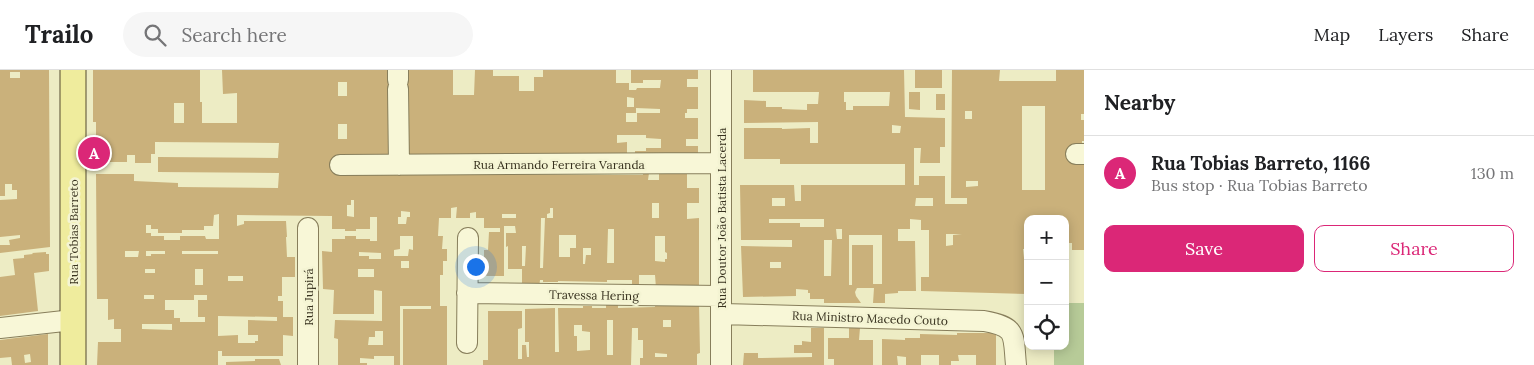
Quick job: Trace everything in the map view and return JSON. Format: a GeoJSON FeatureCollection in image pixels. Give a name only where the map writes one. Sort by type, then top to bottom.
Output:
{"type":"FeatureCollection","features":[{"type":"Feature","properties":{"kind":"main road","name":"Rua Tobias Barreto"},"geometry":{"type":"LineString","coordinates":[[73,70],[73,365]]}},
{"type":"Feature","properties":{"kind":"street","name":"Rua Doutor João Batista Lacerda"},"geometry":{"type":"LineString","coordinates":[[721,70],[721,365]]}},
{"type":"Feature","properties":{"kind":"street"},"geometry":{"type":"LineString","coordinates":[[398,80],[399,165]]}},
{"type":"Feature","properties":{"kind":"street","name":"Rua Armando Ferreira Varanda"},"geometry":{"type":"LineString","coordinates":[[340,165],[720,163]]}},
{"type":"Feature","properties":{"kind":"street","name":"Rua Jupirá"},"geometry":{"type":"LineString","coordinates":[[308,228],[308,365]]}},
{"type":"Feature","properties":{"kind":"street"},"geometry":{"type":"LineString","coordinates":[[467,344],[468,238]]}},
{"type":"Feature","properties":{"kind":"street","name":"Travessa Hering"},"geometry":{"type":"LineString","coordinates":[[467,293],[722,305]]}},
{"type":"Feature","properties":{"kind":"street","name":"Rua Ministro Macedo Couto"},"geometry":{"type":"LineString","coordinates":[[722,305],[984,321],[1000,324],[1007,328],[1014,336],[1016,365]]}},
{"type":"Feature","properties":{"kind":"street"},"geometry":{"type":"LineString","coordinates":[[0,328],[73,320]]}},
{"type":"Feature","properties":{"kind":"green space"},"geometry":{"type":"Polygon","coordinates":[[[1069,303],[1084,303],[1084,365],[1054,365],[1054,350],[1069,350],[1069,303]]]}},
{"type":"Feature","properties":{"kind":"building"},"geometry":{"type":"Polygon","coordinates":[[[0,70],[49,70],[50,247],[0,253],[0,245],[10,245],[9,240],[20,238],[20,235],[0,237],[0,200],[17,199],[17,190],[12,190],[12,184],[5,184],[5,196],[0,196],[0,70]],[[10,72],[10,78],[20,78],[20,72],[10,72]]]}},
{"type":"Feature","properties":{"kind":"building"},"geometry":{"type":"Polygon","coordinates":[[[93,70],[200,70],[202,123],[237,123],[237,93],[223,94],[222,70],[453,70],[453,95],[474,95],[475,70],[493,70],[493,76],[519,76],[519,91],[534,91],[534,77],[543,77],[543,70],[616,70],[616,83],[629,83],[629,90],[636,90],[637,88],[660,88],[661,80],[643,80],[643,83],[631,83],[631,70],[698,70],[698,79],[687,79],[687,87],[698,87],[698,109],[687,109],[685,118],[698,118],[698,139],[686,139],[686,146],[698,146],[698,157],[635,158],[635,151],[646,151],[646,148],[661,148],[661,139],[646,138],[646,135],[617,135],[617,143],[627,142],[627,158],[390,157],[338,174],[643,175],[643,172],[649,173],[648,180],[659,180],[659,173],[687,173],[687,188],[699,188],[699,203],[687,203],[687,219],[699,218],[699,288],[656,288],[655,275],[639,275],[639,288],[632,288],[632,280],[543,282],[543,280],[540,280],[539,288],[522,288],[522,269],[508,269],[506,233],[516,233],[515,226],[504,226],[504,276],[487,276],[484,274],[484,250],[488,250],[489,232],[500,232],[500,228],[484,228],[484,218],[476,218],[476,212],[470,213],[470,218],[456,218],[457,207],[451,208],[451,218],[439,218],[438,236],[443,236],[442,249],[447,249],[447,261],[443,261],[443,275],[440,275],[440,306],[447,306],[447,365],[403,365],[403,309],[431,309],[431,306],[400,306],[400,365],[394,365],[394,356],[374,356],[374,359],[360,358],[360,363],[367,363],[367,365],[338,365],[338,339],[334,338],[335,320],[382,321],[382,291],[374,290],[374,314],[333,314],[334,290],[323,289],[322,251],[332,252],[332,239],[345,239],[345,236],[356,236],[356,239],[377,241],[377,217],[370,217],[370,229],[345,231],[345,229],[332,229],[332,216],[237,215],[237,226],[244,224],[244,221],[286,221],[287,257],[295,257],[295,277],[282,277],[282,296],[278,296],[278,301],[283,301],[283,317],[293,317],[293,336],[283,335],[283,356],[222,356],[222,351],[218,351],[218,365],[97,365],[98,342],[121,342],[121,329],[114,329],[114,319],[108,320],[108,299],[97,299],[96,174],[134,174],[134,181],[178,183],[178,187],[278,188],[279,173],[158,172],[158,157],[278,158],[279,143],[155,142],[155,154],[151,154],[151,163],[135,163],[135,155],[127,155],[127,162],[96,162],[96,122],[93,122],[93,70]],[[338,82],[338,96],[347,96],[347,82],[338,82]],[[627,97],[627,107],[634,107],[634,98],[627,97]],[[174,103],[174,123],[184,123],[184,103],[174,103]],[[636,108],[636,113],[626,113],[626,122],[637,122],[637,113],[660,113],[660,109],[636,108]],[[338,124],[338,139],[347,139],[347,124],[338,124]],[[351,200],[351,205],[347,205],[347,216],[354,217],[354,200],[351,200]],[[652,203],[652,218],[659,218],[659,203],[652,203]],[[550,208],[547,218],[553,218],[553,208],[550,208]],[[401,211],[401,217],[398,217],[398,224],[406,224],[407,217],[410,217],[410,212],[401,211]],[[219,214],[214,215],[213,226],[204,226],[204,230],[182,230],[182,233],[158,233],[158,229],[151,229],[151,225],[146,225],[146,233],[151,233],[151,236],[164,236],[164,240],[180,240],[180,236],[205,236],[206,239],[219,239],[219,214]],[[502,214],[502,218],[516,218],[516,214],[502,214]],[[541,218],[540,268],[543,268],[545,218],[541,218]],[[608,229],[607,263],[614,263],[614,229],[608,229]],[[559,235],[559,257],[570,257],[570,248],[576,248],[576,235],[559,235]],[[400,236],[400,249],[394,250],[394,256],[408,256],[409,249],[413,250],[413,236],[400,236]],[[655,236],[655,261],[665,262],[665,259],[667,259],[665,236],[655,236]],[[522,246],[522,266],[525,266],[526,246],[522,246]],[[583,248],[583,264],[585,264],[586,255],[591,255],[591,248],[583,248]],[[125,251],[125,257],[138,257],[139,251],[125,251]],[[146,251],[146,256],[165,254],[165,251],[146,251]],[[182,251],[182,254],[218,254],[218,251],[182,251]],[[359,252],[359,256],[369,256],[369,259],[381,259],[381,253],[359,252]],[[401,261],[401,268],[409,268],[409,261],[401,261]],[[145,269],[145,273],[155,273],[155,269],[145,269]],[[195,269],[195,285],[203,285],[203,269],[195,269]],[[358,269],[358,277],[374,277],[374,269],[358,269]],[[228,276],[228,281],[243,281],[243,276],[228,276]],[[144,295],[144,299],[154,299],[154,295],[144,295]],[[194,295],[194,300],[165,300],[165,310],[174,310],[174,318],[180,318],[180,322],[205,322],[205,317],[198,317],[198,300],[207,300],[207,295],[194,295]],[[218,316],[218,336],[238,335],[238,343],[255,343],[255,341],[258,341],[258,335],[248,335],[248,320],[277,321],[277,317],[218,316]],[[142,324],[142,329],[172,330],[172,324],[142,324]],[[375,331],[375,337],[369,337],[368,345],[383,345],[383,331],[375,331]]]}},
{"type":"Feature","properties":{"kind":"building"},"geometry":{"type":"Polygon","coordinates":[[[753,70],[904,70],[905,117],[945,118],[945,147],[940,147],[940,163],[920,163],[921,148],[914,148],[914,185],[919,185],[919,176],[945,176],[945,204],[967,204],[967,198],[951,198],[952,70],[1000,70],[999,81],[1056,81],[1056,70],[1084,70],[1084,114],[1081,114],[1081,120],[1084,120],[1084,141],[1082,141],[1082,146],[1084,162],[1084,250],[1072,250],[1072,243],[1069,243],[1069,215],[1024,215],[1024,294],[921,291],[921,277],[929,277],[929,230],[921,230],[921,220],[910,219],[910,229],[898,229],[898,241],[915,241],[916,291],[898,291],[898,293],[885,294],[885,303],[873,303],[874,288],[857,288],[856,296],[861,303],[824,303],[824,299],[810,299],[808,290],[796,289],[796,296],[743,297],[741,246],[792,247],[792,240],[741,240],[740,185],[794,185],[795,201],[801,201],[801,185],[905,185],[905,164],[780,164],[780,159],[744,159],[744,128],[810,128],[810,143],[818,143],[818,122],[744,123],[744,100],[766,101],[766,107],[807,110],[807,104],[818,104],[819,92],[753,92],[753,70]],[[844,92],[844,102],[846,102],[846,110],[853,110],[853,106],[889,106],[890,92],[844,92]],[[1022,106],[1022,190],[1045,190],[1045,106],[1022,106]],[[965,111],[965,119],[972,119],[972,111],[965,111]],[[892,125],[892,133],[900,133],[901,126],[892,125]],[[966,181],[966,187],[978,186],[978,181],[966,181]],[[772,198],[772,206],[785,206],[785,198],[772,198]],[[916,198],[915,206],[933,206],[933,198],[916,198]],[[769,219],[769,223],[800,223],[800,227],[824,227],[824,219],[769,219]],[[836,229],[837,239],[842,239],[842,229],[836,229]],[[946,234],[946,246],[953,245],[953,235],[962,234],[946,234]],[[849,235],[849,285],[852,285],[852,245],[873,245],[873,284],[882,284],[882,235],[849,235]],[[824,240],[824,276],[831,276],[832,240],[824,240]],[[770,262],[770,268],[781,268],[781,262],[770,262]]]}},
{"type":"Feature","properties":{"kind":"building"},"geometry":{"type":"Polygon","coordinates":[[[915,70],[942,70],[942,88],[915,88],[915,70]]]}},
{"type":"Feature","properties":{"kind":"building"},"geometry":{"type":"Polygon","coordinates":[[[909,92],[920,92],[920,110],[909,109],[909,92]]]}},
{"type":"Feature","properties":{"kind":"building"},"geometry":{"type":"Polygon","coordinates":[[[936,94],[945,94],[945,110],[936,110],[936,94]]]}},
{"type":"Feature","properties":{"kind":"building"},"geometry":{"type":"Polygon","coordinates":[[[46,252],[46,254],[49,254],[49,271],[34,273],[38,311],[0,316],[0,277],[15,275],[13,259],[24,258],[24,255],[32,253],[46,252]]]}},
{"type":"Feature","properties":{"kind":"building"},"geometry":{"type":"Polygon","coordinates":[[[606,301],[618,301],[618,308],[655,307],[655,302],[699,302],[700,353],[697,354],[697,365],[640,365],[640,358],[643,358],[643,340],[638,340],[638,328],[632,328],[631,365],[483,365],[483,360],[488,360],[488,311],[522,311],[522,328],[518,329],[518,359],[522,359],[522,345],[526,345],[527,357],[529,357],[529,342],[525,342],[525,309],[555,308],[555,352],[559,352],[558,308],[592,306],[592,308],[606,308],[606,301]],[[607,320],[607,355],[613,355],[613,320],[607,320]],[[663,320],[663,327],[671,327],[671,320],[663,320]],[[574,325],[574,336],[577,336],[577,351],[590,350],[590,332],[582,331],[582,325],[574,325]],[[655,353],[655,357],[667,357],[667,354],[655,353]]]}},
{"type":"Feature","properties":{"kind":"building"},"geometry":{"type":"Polygon","coordinates":[[[811,328],[824,328],[824,365],[743,365],[744,353],[758,353],[758,358],[812,357],[812,353],[794,353],[794,345],[802,345],[802,341],[811,342],[811,328]]]}},
{"type":"Feature","properties":{"kind":"building"},"geometry":{"type":"Polygon","coordinates":[[[849,328],[860,328],[859,340],[873,340],[873,365],[834,365],[834,359],[828,359],[828,338],[849,338],[849,328]]]}},
{"type":"Feature","properties":{"kind":"building"},"geometry":{"type":"Polygon","coordinates":[[[957,333],[996,333],[996,365],[976,365],[976,355],[958,355],[959,361],[951,361],[951,365],[939,365],[939,355],[921,355],[921,365],[906,365],[906,357],[897,356],[898,365],[882,365],[882,339],[905,340],[905,338],[920,338],[920,334],[957,335],[957,333]]]}},
{"type":"Feature","properties":{"kind":"building"},"geometry":{"type":"Polygon","coordinates":[[[48,334],[48,365],[12,365],[11,357],[0,358],[0,340],[48,334]],[[30,354],[24,355],[25,363],[31,362],[30,354]]]}},
{"type":"Feature","properties":{"kind":"building"},"geometry":{"type":"Polygon","coordinates":[[[255,359],[279,359],[281,365],[226,365],[226,362],[255,361],[255,359]]]}},
{"type":"Feature","properties":{"kind":"place","name":"Rua Tobias Barreto, 1166"},"geometry":{"type":"Point","coordinates":[94,153]}}]}
